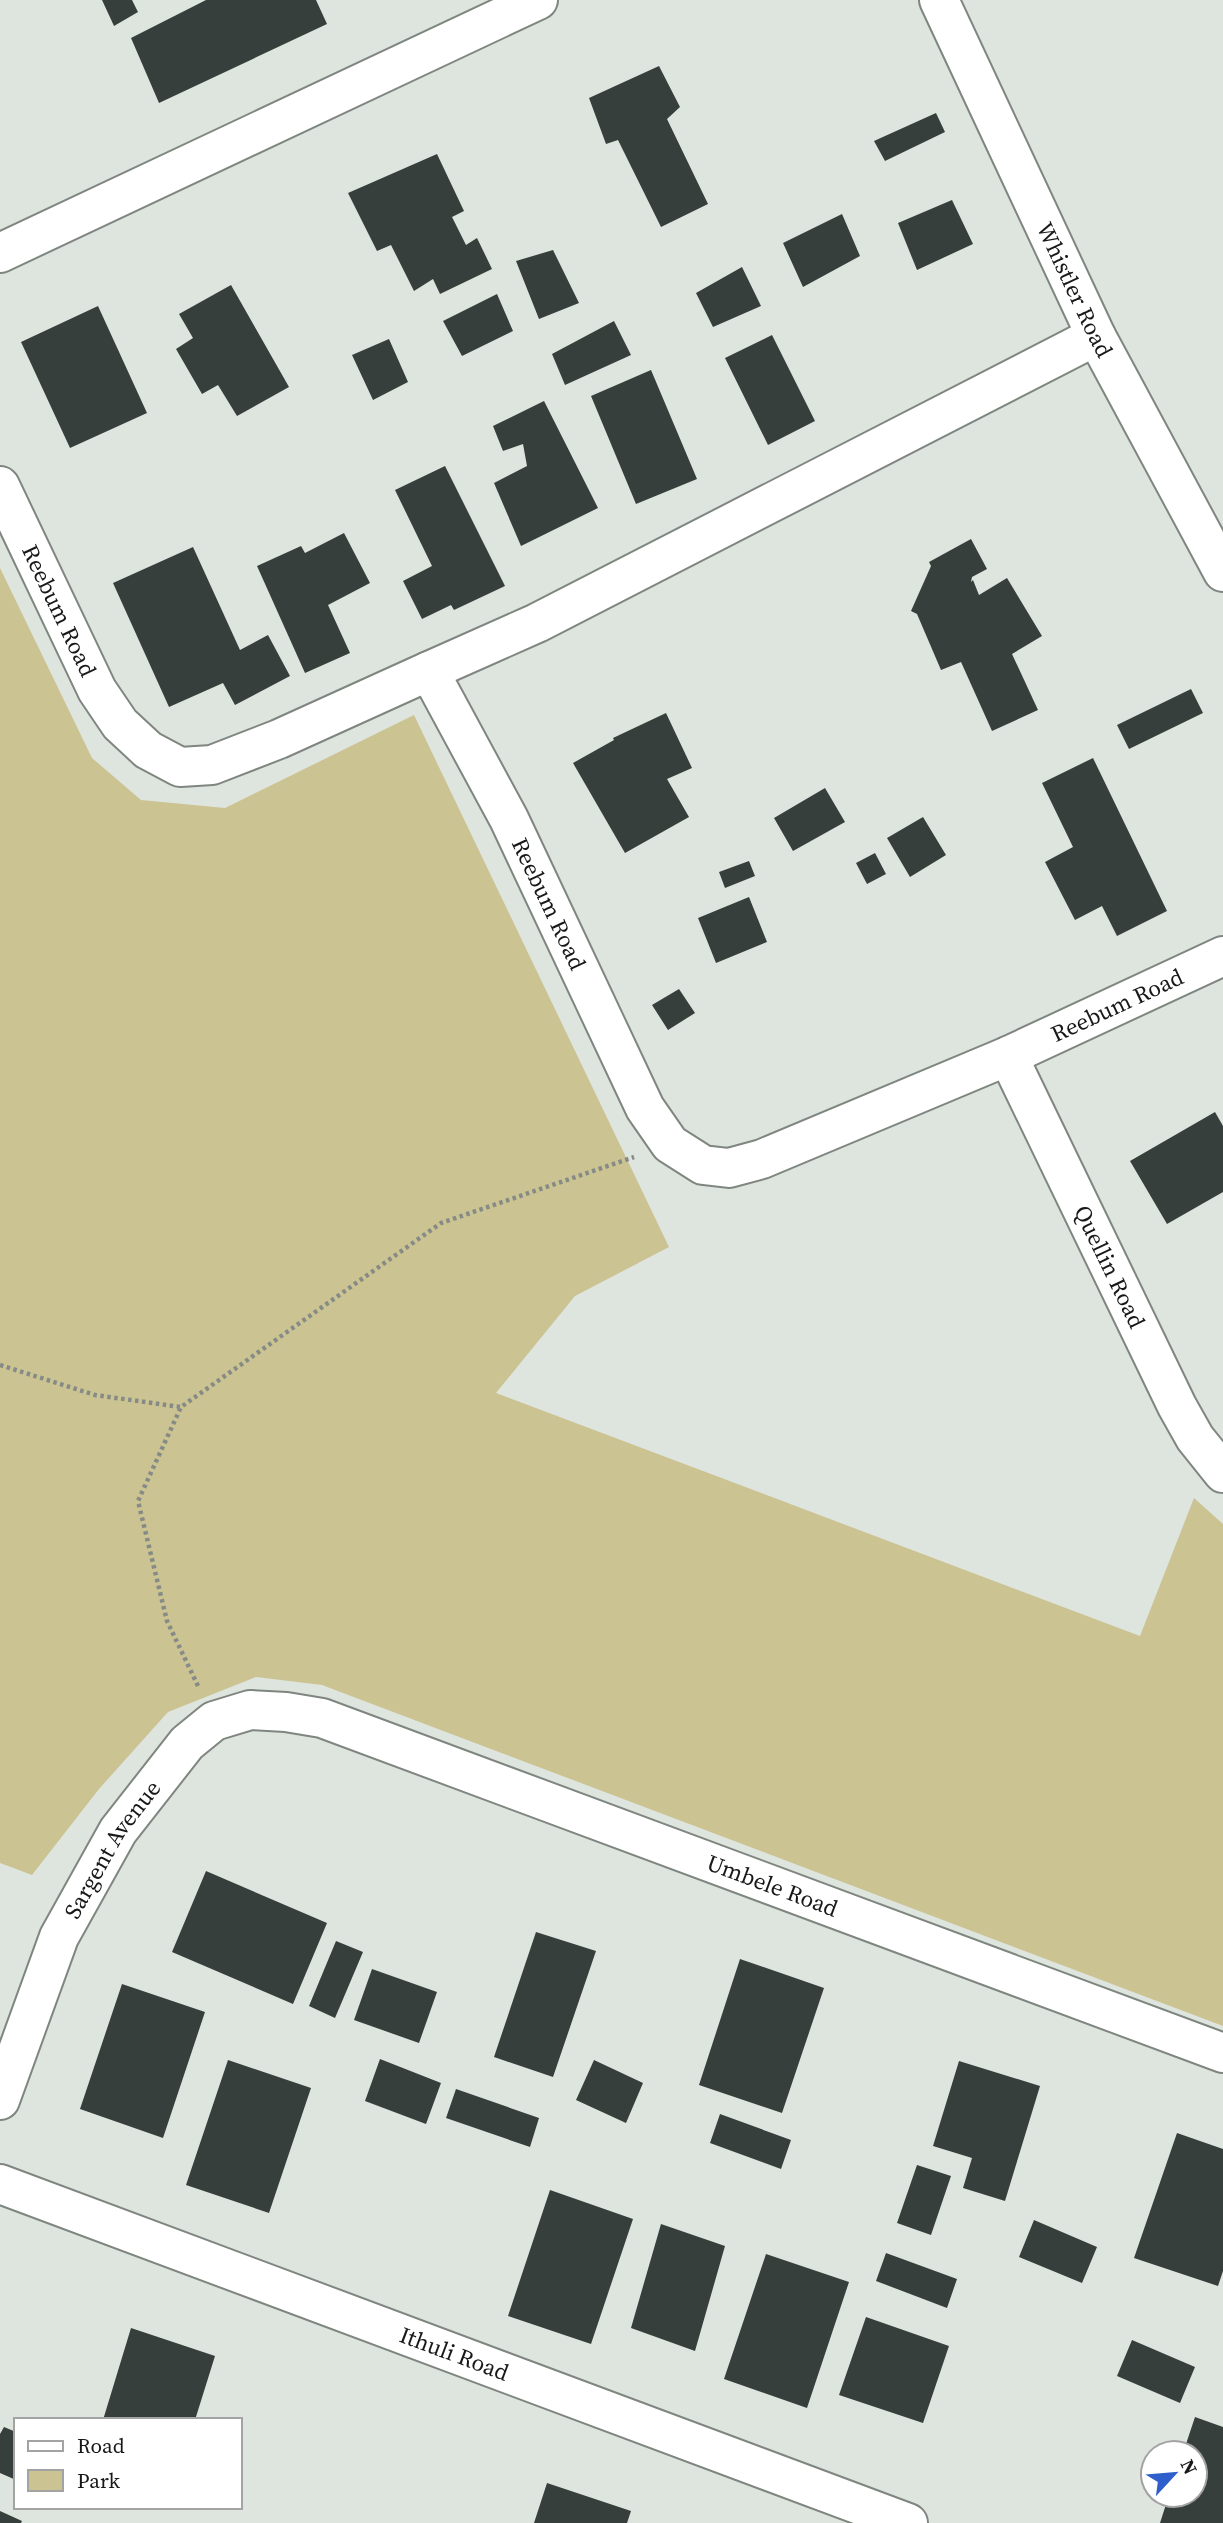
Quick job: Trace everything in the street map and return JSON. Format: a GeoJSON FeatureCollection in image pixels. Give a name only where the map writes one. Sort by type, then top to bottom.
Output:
{"type":"FeatureCollection","features":[{"type":"Feature","properties":{"kind":"street"},"geometry":{"type":"LineString","coordinates":[[0,253],[538,0]]}},
{"type":"Feature","properties":{"kind":"street","name":"Whistler Road"},"geometry":{"type":"LineString","coordinates":[[939,0],[1096,336],[1223,572]]}},
{"type":"Feature","properties":{"kind":"street"},"geometry":{"type":"LineString","coordinates":[[429,671],[537,623],[1096,336]]}},
{"type":"Feature","properties":{"kind":"street","name":"Reebum Road"},"geometry":{"type":"LineString","coordinates":[[0,486],[97,690],[120,724],[148,750],[180,767],[212,765],[257,748],[429,671],[509,819],[645,1108],[670,1144],[703,1165],[729,1168],[762,1159],[1008,1056],[1223,956]]}},
{"type":"Feature","properties":{"kind":"street","name":"Quellin Road"},"geometry":{"type":"LineString","coordinates":[[1008,1056],[1183,1417],[1195,1438],[1223,1473]]}},
{"type":"Feature","properties":{"kind":"street","name":"Sargent Avenue"},"geometry":{"type":"LineString","coordinates":[[0,2100],[59,1937],[118,1831],[187,1743],[214,1721],[250,1710],[323,1718]]}},
{"type":"Feature","properties":{"kind":"street","name":"Umbele Road"},"geometry":{"type":"LineString","coordinates":[[323,1718],[1223,2053]]}},
{"type":"Feature","properties":{"kind":"street","name":"Ithuli Road"},"geometry":{"type":"LineString","coordinates":[[0,2184],[908,2523]]}},
{"type":"Feature","properties":{"kind":"path"},"geometry":{"type":"LineString","coordinates":[[214,1721],[167,1621],[138,1501],[181,1407],[441,1223],[670,1144]]}},
{"type":"Feature","properties":{"kind":"path"},"geometry":{"type":"LineString","coordinates":[[0,1365],[95,1395],[181,1407]]}},
{"type":"Feature","properties":{"kind":"green space"},"geometry":{"type":"Polygon","coordinates":[[[0,568],[92,758],[141,800],[225,808],[414,715],[669,1247],[575,1296],[496,1393],[1140,1636],[1194,1498],[1223,1524],[1223,2026],[322,1685],[256,1677],[168,1712],[99,1789],[32,1875],[0,1863],[0,568]]]}},
{"type":"Feature","properties":{"kind":"building"},"geometry":{"type":"Polygon","coordinates":[[[102,0],[132,0],[138,12],[114,26],[102,0]]]}},
{"type":"Feature","properties":{"kind":"building"},"geometry":{"type":"Polygon","coordinates":[[[206,0],[316,0],[327,24],[159,103],[131,38],[206,0]]]}},
{"type":"Feature","properties":{"kind":"building"},"geometry":{"type":"Polygon","coordinates":[[[659,66],[680,107],[667,119],[708,204],[661,227],[618,140],[606,144],[589,98],[659,66]]]}},
{"type":"Feature","properties":{"kind":"building"},"geometry":{"type":"Polygon","coordinates":[[[936,113],[945,132],[885,161],[874,141],[936,113]]]}},
{"type":"Feature","properties":{"kind":"building"},"geometry":{"type":"Polygon","coordinates":[[[437,154],[464,211],[452,217],[466,245],[477,238],[492,269],[440,294],[433,279],[414,291],[391,245],[377,251],[348,193],[437,154]]]}},
{"type":"Feature","properties":{"kind":"building"},"geometry":{"type":"Polygon","coordinates":[[[952,200],[973,244],[917,270],[898,223],[952,200]]]}},
{"type":"Feature","properties":{"kind":"building"},"geometry":{"type":"Polygon","coordinates":[[[842,214],[860,256],[803,287],[783,243],[842,214]]]}},
{"type":"Feature","properties":{"kind":"building"},"geometry":{"type":"Polygon","coordinates":[[[553,250],[579,303],[539,319],[516,261],[553,250]]]}},
{"type":"Feature","properties":{"kind":"building"},"geometry":{"type":"Polygon","coordinates":[[[742,267],[761,306],[713,327],[696,293],[742,267]]]}},
{"type":"Feature","properties":{"kind":"building"},"geometry":{"type":"Polygon","coordinates":[[[231,285],[289,387],[237,416],[218,385],[202,394],[176,349],[193,338],[179,314],[231,285]]]}},
{"type":"Feature","properties":{"kind":"building"},"geometry":{"type":"Polygon","coordinates":[[[497,294],[513,331],[462,356],[443,321],[497,294]]]}},
{"type":"Feature","properties":{"kind":"building"},"geometry":{"type":"Polygon","coordinates":[[[98,306],[147,413],[70,448],[21,342],[98,306]]]}},
{"type":"Feature","properties":{"kind":"building"},"geometry":{"type":"Polygon","coordinates":[[[614,321],[631,355],[565,385],[552,354],[614,321]]]}},
{"type":"Feature","properties":{"kind":"building"},"geometry":{"type":"Polygon","coordinates":[[[772,335],[815,421],[768,445],[725,358],[772,335]]]}},
{"type":"Feature","properties":{"kind":"building"},"geometry":{"type":"Polygon","coordinates":[[[389,339],[408,382],[373,400],[352,355],[389,339]]]}},
{"type":"Feature","properties":{"kind":"building"},"geometry":{"type":"Polygon","coordinates":[[[651,370],[697,479],[636,504],[591,396],[651,370]]]}},
{"type":"Feature","properties":{"kind":"building"},"geometry":{"type":"Polygon","coordinates":[[[544,401],[598,508],[521,546],[494,483],[527,466],[523,444],[503,451],[493,426],[544,401]]]}},
{"type":"Feature","properties":{"kind":"building"},"geometry":{"type":"Polygon","coordinates":[[[445,466],[505,586],[454,610],[451,605],[422,619],[403,581],[432,566],[395,490],[445,466]]]}},
{"type":"Feature","properties":{"kind":"building"},"geometry":{"type":"Polygon","coordinates":[[[344,533],[370,583],[328,605],[350,653],[305,673],[257,566],[301,546],[305,553],[344,533]]]}},
{"type":"Feature","properties":{"kind":"building"},"geometry":{"type":"Polygon","coordinates":[[[971,539],[987,569],[972,577],[971,582],[973,580],[979,595],[1007,578],[1042,636],[1012,654],[1038,710],[992,731],[961,662],[941,670],[917,614],[911,611],[931,566],[929,562],[971,539]]]}},
{"type":"Feature","properties":{"kind":"building"},"geometry":{"type":"Polygon","coordinates":[[[193,547],[240,650],[268,635],[290,676],[235,705],[223,683],[169,707],[113,583],[193,547]]]}},
{"type":"Feature","properties":{"kind":"building"},"geometry":{"type":"Polygon","coordinates":[[[1191,689],[1203,713],[1129,749],[1117,725],[1191,689]]]}},
{"type":"Feature","properties":{"kind":"building"},"geometry":{"type":"Polygon","coordinates":[[[666,713],[692,768],[667,779],[689,817],[625,853],[573,763],[614,740],[613,738],[666,713]]]}},
{"type":"Feature","properties":{"kind":"building"},"geometry":{"type":"Polygon","coordinates":[[[1093,758],[1167,911],[1117,936],[1102,906],[1075,920],[1045,862],[1073,847],[1042,783],[1093,758]]]}},
{"type":"Feature","properties":{"kind":"building"},"geometry":{"type":"Polygon","coordinates":[[[825,788],[845,822],[793,851],[774,818],[825,788]]]}},
{"type":"Feature","properties":{"kind":"building"},"geometry":{"type":"Polygon","coordinates":[[[923,817],[946,855],[910,877],[887,838],[923,817]]]}},
{"type":"Feature","properties":{"kind":"building"},"geometry":{"type":"Polygon","coordinates":[[[875,853],[886,874],[867,884],[856,863],[875,853]]]}},
{"type":"Feature","properties":{"kind":"building"},"geometry":{"type":"Polygon","coordinates":[[[749,861],[755,876],[725,888],[719,872],[749,861]]]}},
{"type":"Feature","properties":{"kind":"building"},"geometry":{"type":"Polygon","coordinates":[[[749,897],[767,942],[716,963],[698,918],[749,897]]]}},
{"type":"Feature","properties":{"kind":"building"},"geometry":{"type":"Polygon","coordinates":[[[679,989],[695,1013],[668,1030],[652,1005],[679,989]]]}},
{"type":"Feature","properties":{"kind":"building"},"geometry":{"type":"Polygon","coordinates":[[[1215,1112],[1223,1126],[1223,1192],[1167,1224],[1130,1161],[1215,1112]]]}},
{"type":"Feature","properties":{"kind":"building"},"geometry":{"type":"Polygon","coordinates":[[[206,1871],[327,1923],[293,2004],[172,1952],[206,1871]]]}},
{"type":"Feature","properties":{"kind":"building"},"geometry":{"type":"Polygon","coordinates":[[[536,1932],[596,1951],[553,2077],[494,2057],[536,1932]]]}},
{"type":"Feature","properties":{"kind":"building"},"geometry":{"type":"Polygon","coordinates":[[[336,1941],[363,1952],[335,2018],[309,2006],[336,1941]]]}},
{"type":"Feature","properties":{"kind":"building"},"geometry":{"type":"Polygon","coordinates":[[[740,1959],[824,1988],[782,2113],[699,2085],[740,1959]]]}},
{"type":"Feature","properties":{"kind":"building"},"geometry":{"type":"Polygon","coordinates":[[[372,1969],[437,1992],[419,2043],[354,2020],[372,1969]]]}},
{"type":"Feature","properties":{"kind":"building"},"geometry":{"type":"Polygon","coordinates":[[[122,1984],[205,2012],[163,2138],[80,2109],[122,1984]]]}},
{"type":"Feature","properties":{"kind":"building"},"geometry":{"type":"Polygon","coordinates":[[[380,2059],[441,2083],[426,2124],[365,2101],[380,2059]]]}},
{"type":"Feature","properties":{"kind":"building"},"geometry":{"type":"Polygon","coordinates":[[[228,2060],[311,2088],[269,2213],[186,2185],[228,2060]]]}},
{"type":"Feature","properties":{"kind":"building"},"geometry":{"type":"Polygon","coordinates":[[[594,2060],[643,2083],[626,2123],[576,2100],[594,2060]]]}},
{"type":"Feature","properties":{"kind":"building"},"geometry":{"type":"Polygon","coordinates":[[[959,2061],[1040,2086],[1005,2201],[963,2188],[972,2158],[933,2146],[959,2061]]]}},
{"type":"Feature","properties":{"kind":"building"},"geometry":{"type":"Polygon","coordinates":[[[456,2089],[539,2118],[530,2147],[446,2118],[456,2089]]]}},
{"type":"Feature","properties":{"kind":"building"},"geometry":{"type":"Polygon","coordinates":[[[720,2114],[791,2140],[781,2169],[710,2143],[720,2114]]]}},
{"type":"Feature","properties":{"kind":"building"},"geometry":{"type":"Polygon","coordinates":[[[1177,2133],[1223,2149],[1223,2271],[1218,2286],[1134,2258],[1177,2133]]]}},
{"type":"Feature","properties":{"kind":"building"},"geometry":{"type":"Polygon","coordinates":[[[917,2165],[951,2176],[931,2235],[897,2223],[917,2165]]]}},
{"type":"Feature","properties":{"kind":"building"},"geometry":{"type":"Polygon","coordinates":[[[550,2190],[633,2219],[591,2344],[508,2316],[550,2190]]]}},
{"type":"Feature","properties":{"kind":"building"},"geometry":{"type":"Polygon","coordinates":[[[1034,2220],[1097,2247],[1082,2283],[1019,2257],[1034,2220]]]}},
{"type":"Feature","properties":{"kind":"building"},"geometry":{"type":"Polygon","coordinates":[[[661,2224],[725,2246],[695,2351],[631,2328],[661,2224]]]}},
{"type":"Feature","properties":{"kind":"building"},"geometry":{"type":"Polygon","coordinates":[[[886,2253],[957,2279],[947,2308],[876,2281],[886,2253]]]}},
{"type":"Feature","properties":{"kind":"building"},"geometry":{"type":"Polygon","coordinates":[[[766,2254],[849,2282],[807,2408],[724,2379],[766,2254]]]}},
{"type":"Feature","properties":{"kind":"building"},"geometry":{"type":"Polygon","coordinates":[[[866,2317],[949,2346],[923,2423],[839,2395],[866,2317]]]}},
{"type":"Feature","properties":{"kind":"building"},"geometry":{"type":"Polygon","coordinates":[[[131,2328],[215,2356],[196,2418],[104,2418],[131,2328]]]}},
{"type":"Feature","properties":{"kind":"building"},"geometry":{"type":"Polygon","coordinates":[[[1132,2340],[1195,2367],[1180,2403],[1117,2376],[1132,2340]]]}},
{"type":"Feature","properties":{"kind":"building"},"geometry":{"type":"Polygon","coordinates":[[[1195,2417],[1223,2427],[1223,2523],[1160,2523],[1164,2509],[1209,2509],[1209,2439],[1188,2439],[1195,2417]]]}},
{"type":"Feature","properties":{"kind":"building"},"geometry":{"type":"Polygon","coordinates":[[[4,2427],[14,2431],[14,2479],[0,2473],[0,2434],[4,2427]]]}},
{"type":"Feature","properties":{"kind":"building"},"geometry":{"type":"Polygon","coordinates":[[[547,2483],[631,2511],[627,2523],[534,2523],[547,2483]]]}},
{"type":"Feature","properties":{"kind":"building"},"geometry":{"type":"Polygon","coordinates":[[[0,2511],[22,2521],[21,2523],[0,2523],[0,2511]]]}}]}
